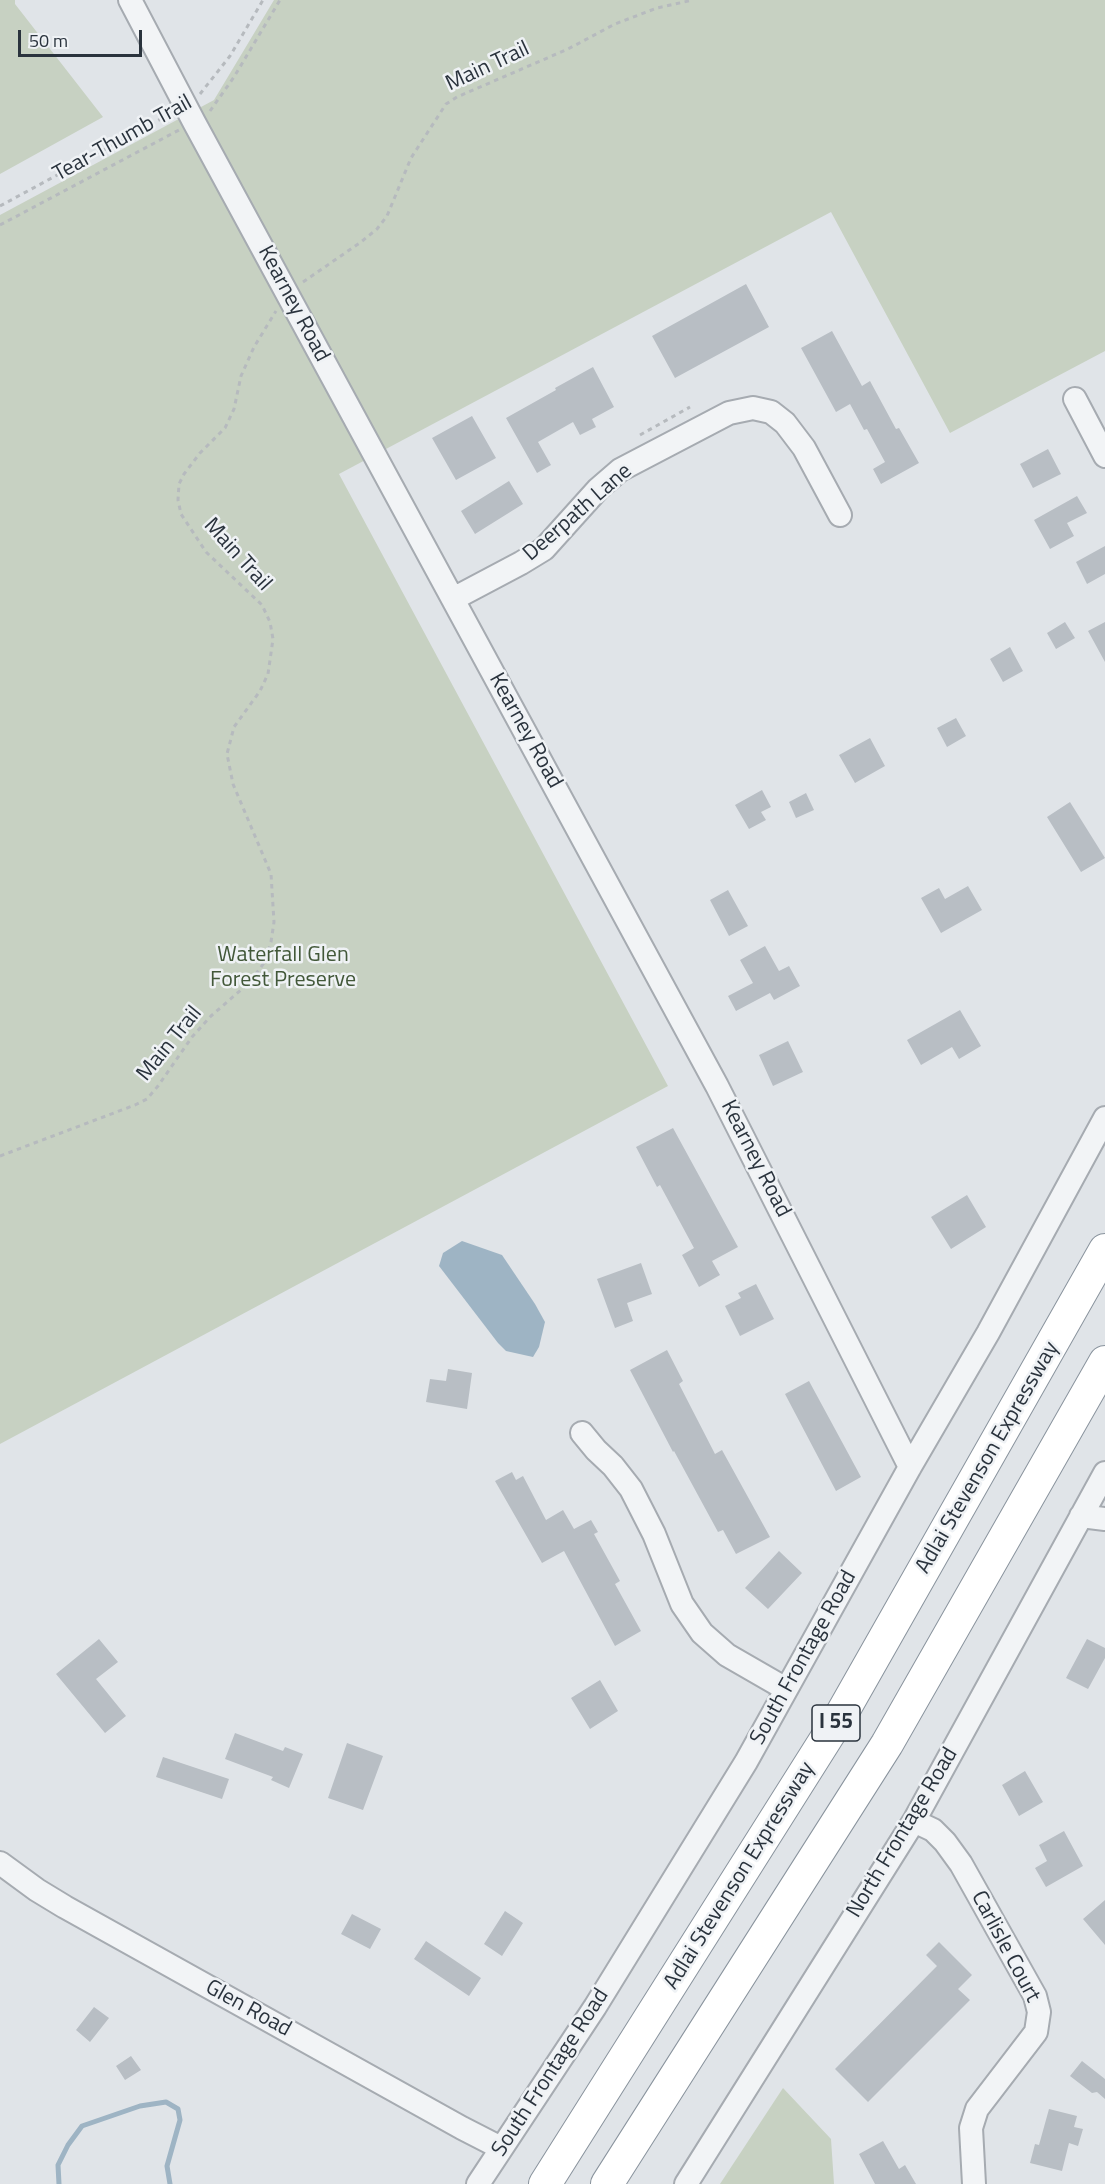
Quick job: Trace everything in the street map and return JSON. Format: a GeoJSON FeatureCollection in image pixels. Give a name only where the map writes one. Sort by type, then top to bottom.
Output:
{"type":"FeatureCollection","features":[{"type":"Feature","properties":{"kind":"highway","name":"Adlai Stevenson Expressway"},"geometry":{"type":"LineString","coordinates":[[545,2184],[841,1715],[1105,1250]]}},
{"type":"Feature","properties":{"kind":"highway","name":"I 55"},"geometry":{"type":"LineString","coordinates":[[607,2184],[887,1744],[1105,1362]]}},
{"type":"Feature","properties":{"kind":"street","name":"Kearney Road"},"geometry":{"type":"LineString","coordinates":[[130,0],[717,1086],[910,1467]]}},
{"type":"Feature","properties":{"kind":"street"},"geometry":{"type":"LineString","coordinates":[[1075,399],[1105,456]]}},
{"type":"Feature","properties":{"kind":"street","name":"Deerpath Lane"},"geometry":{"type":"LineString","coordinates":[[453,599],[521,564],[544,549],[598,489],[620,470],[729,413],[753,408],[771,412],[785,423],[804,448],[840,515]]}},
{"type":"Feature","properties":{"kind":"street","name":"South Frontage Road"},"geometry":{"type":"LineString","coordinates":[[478,2184],[608,1987],[746,1762],[910,1467],[988,1333],[1105,1118]]}},
{"type":"Feature","properties":{"kind":"street"},"geometry":{"type":"LineString","coordinates":[[582,1433],[631,1489],[654,1534],[682,1604],[702,1633],[727,1655],[786,1689]]}},
{"type":"Feature","properties":{"kind":"street","name":"North Frontage Road"},"geometry":{"type":"LineString","coordinates":[[686,2184],[914,1821],[1105,1473]]}},
{"type":"Feature","properties":{"kind":"street"},"geometry":{"type":"LineString","coordinates":[[1081,1516],[1105,1519]]}},
{"type":"Feature","properties":{"kind":"street","name":"Carlisle Court"},"geometry":{"type":"LineString","coordinates":[[914,1821],[933,1830],[961,1864],[1035,1996],[1039,2012],[1036,2032],[977,2109],[971,2128],[974,2184]]}},
{"type":"Feature","properties":{"kind":"street","name":"Glen Road"},"geometry":{"type":"LineString","coordinates":[[0,1863],[65,1907],[452,2123],[501,2148]]}},
{"type":"Feature","properties":{"kind":"path"},"geometry":{"type":"LineString","coordinates":[[0,206],[190,114],[263,0]]}},
{"type":"Feature","properties":{"kind":"path","name":"Tear-Thumb Trail"},"geometry":{"type":"LineString","coordinates":[[0,225],[190,114],[210,111],[219,101],[280,0]]}},
{"type":"Feature","properties":{"kind":"path","name":"Main Trail"},"geometry":{"type":"LineString","coordinates":[[0,1156],[135,1106],[147,1099],[192,1037],[211,1016],[250,982],[264,963],[271,942],[274,922],[271,874],[233,784],[227,754],[234,728],[260,691],[268,674],[272,659],[273,639],[270,622],[262,605],[206,552],[181,514],[178,500],[179,484],[184,474],[200,453],[225,428],[234,409],[241,376],[271,317],[310,275],[377,229],[387,216],[411,158],[446,104],[457,97],[568,50],[615,24],[657,8],[693,0]]}},
{"type":"Feature","properties":{"kind":"path"},"geometry":{"type":"LineString","coordinates":[[640,435],[690,407]]}},
{"type":"Feature","properties":{"kind":"green space"},"geometry":{"type":"Polygon","coordinates":[[[0,0],[15,0],[15,4],[103,117],[0,174],[0,0]]]}},
{"type":"Feature","properties":{"kind":"green space","name":"Waterfall Glen Forest Preserve"},"geometry":{"type":"Polygon","coordinates":[[[274,0],[1105,0],[1105,351],[950,433],[831,212],[339,474],[668,1086],[0,1444],[0,215],[214,100],[274,0]]]}},
{"type":"Feature","properties":{"kind":"green space"},"geometry":{"type":"Polygon","coordinates":[[[783,2088],[831,2139],[834,2184],[720,2184],[783,2088]]]}},
{"type":"Feature","properties":{"kind":"water"},"geometry":{"type":"Polygon","coordinates":[[[462,1241],[502,1255],[535,1304],[545,1322],[539,1347],[533,1357],[506,1351],[439,1266],[443,1253],[462,1241]]]}},
{"type":"Feature","properties":{"kind":"building"},"geometry":{"type":"Polygon","coordinates":[[[746,284],[769,327],[675,378],[652,336],[746,284]]]}},
{"type":"Feature","properties":{"kind":"building"},"geometry":{"type":"Polygon","coordinates":[[[832,331],[862,386],[870,381],[896,429],[899,428],[919,463],[881,484],[873,469],[885,462],[867,429],[864,430],[850,404],[836,412],[801,348],[832,331]]]}},
{"type":"Feature","properties":{"kind":"building"},"geometry":{"type":"Polygon","coordinates":[[[593,367],[614,407],[592,419],[596,427],[580,435],[573,422],[538,442],[551,465],[537,473],[506,418],[593,367]]]}},
{"type":"Feature","properties":{"kind":"building"},"geometry":{"type":"Polygon","coordinates":[[[472,416],[496,458],[456,480],[432,438],[472,416]]]}},
{"type":"Feature","properties":{"kind":"building"},"geometry":{"type":"Polygon","coordinates":[[[1048,449],[1061,474],[1033,488],[1020,464],[1048,449]]]}},
{"type":"Feature","properties":{"kind":"building"},"geometry":{"type":"Polygon","coordinates":[[[509,481],[523,504],[475,534],[461,511],[509,481]]]}},
{"type":"Feature","properties":{"kind":"building"},"geometry":{"type":"Polygon","coordinates":[[[1077,496],[1087,513],[1067,523],[1074,536],[1050,549],[1034,520],[1077,496]]]}},
{"type":"Feature","properties":{"kind":"building"},"geometry":{"type":"Polygon","coordinates":[[[1105,546],[1105,574],[1087,584],[1076,562],[1105,546]]]}},
{"type":"Feature","properties":{"kind":"building"},"geometry":{"type":"Polygon","coordinates":[[[1065,622],[1075,638],[1056,649],[1047,633],[1065,622]]]}},
{"type":"Feature","properties":{"kind":"building"},"geometry":{"type":"Polygon","coordinates":[[[1105,622],[1105,662],[1088,631],[1105,622]]]}},
{"type":"Feature","properties":{"kind":"building"},"geometry":{"type":"Polygon","coordinates":[[[1010,647],[1023,671],[1003,682],[990,659],[1010,647]]]}},
{"type":"Feature","properties":{"kind":"building"},"geometry":{"type":"Polygon","coordinates":[[[956,718],[966,736],[947,747],[937,728],[956,718]]]}},
{"type":"Feature","properties":{"kind":"building"},"geometry":{"type":"Polygon","coordinates":[[[870,738],[885,766],[855,783],[839,755],[870,738]]]}},
{"type":"Feature","properties":{"kind":"building"},"geometry":{"type":"Polygon","coordinates":[[[762,790],[771,807],[761,812],[766,820],[749,829],[735,805],[762,790]]]}},
{"type":"Feature","properties":{"kind":"building"},"geometry":{"type":"Polygon","coordinates":[[[806,793],[814,810],[796,818],[789,802],[806,793]]]}},
{"type":"Feature","properties":{"kind":"building"},"geometry":{"type":"Polygon","coordinates":[[[1070,802],[1105,858],[1081,872],[1047,817],[1070,802]]]}},
{"type":"Feature","properties":{"kind":"building"},"geometry":{"type":"Polygon","coordinates":[[[968,886],[982,910],[941,933],[921,898],[939,888],[945,899],[968,886]]]}},
{"type":"Feature","properties":{"kind":"building"},"geometry":{"type":"Polygon","coordinates":[[[728,890],[748,926],[729,936],[710,900],[728,890]]]}},
{"type":"Feature","properties":{"kind":"building"},"geometry":{"type":"Polygon","coordinates":[[[765,946],[779,971],[789,966],[800,986],[774,1000],[770,993],[736,1011],[728,996],[753,983],[740,960],[765,946]]]}},
{"type":"Feature","properties":{"kind":"building"},"geometry":{"type":"Polygon","coordinates":[[[960,1010],[981,1046],[959,1059],[952,1047],[921,1065],[907,1040],[960,1010]]]}},
{"type":"Feature","properties":{"kind":"building"},"geometry":{"type":"Polygon","coordinates":[[[788,1041],[803,1072],[773,1086],[759,1055],[788,1041]]]}},
{"type":"Feature","properties":{"kind":"building"},"geometry":{"type":"Polygon","coordinates":[[[673,1128],[738,1247],[712,1261],[720,1275],[699,1287],[682,1255],[694,1248],[660,1185],[657,1187],[636,1147],[673,1128]]]}},
{"type":"Feature","properties":{"kind":"building"},"geometry":{"type":"Polygon","coordinates":[[[967,1195],[986,1227],[951,1249],[931,1217],[967,1195]]]}},
{"type":"Feature","properties":{"kind":"building"},"geometry":{"type":"Polygon","coordinates":[[[641,1263],[652,1294],[627,1303],[633,1321],[615,1328],[597,1279],[641,1263]]]}},
{"type":"Feature","properties":{"kind":"building"},"geometry":{"type":"Polygon","coordinates":[[[756,1284],[774,1319],[740,1336],[725,1306],[741,1298],[738,1293],[756,1284]]]}},
{"type":"Feature","properties":{"kind":"building"},"geometry":{"type":"Polygon","coordinates":[[[667,1350],[683,1381],[679,1384],[715,1454],[722,1450],[770,1537],[736,1554],[723,1530],[718,1532],[630,1370],[667,1350]]]}},
{"type":"Feature","properties":{"kind":"building"},"geometry":{"type":"Polygon","coordinates":[[[448,1369],[472,1373],[467,1409],[426,1402],[430,1379],[446,1381],[448,1369]]]}},
{"type":"Feature","properties":{"kind":"building"},"geometry":{"type":"Polygon","coordinates":[[[809,1381],[861,1477],[836,1491],[785,1394],[809,1381]]]}},
{"type":"Feature","properties":{"kind":"building"},"geometry":{"type":"Polygon","coordinates":[[[512,1472],[516,1480],[523,1476],[546,1520],[563,1510],[574,1529],[591,1520],[598,1532],[594,1534],[620,1581],[615,1584],[641,1631],[615,1646],[564,1551],[542,1563],[495,1481],[512,1472]]]}},
{"type":"Feature","properties":{"kind":"building"},"geometry":{"type":"Polygon","coordinates":[[[779,1551],[802,1573],[768,1609],[745,1588],[779,1551]]]}},
{"type":"Feature","properties":{"kind":"building"},"geometry":{"type":"Polygon","coordinates":[[[99,1639],[118,1662],[96,1679],[126,1716],[105,1733],[56,1674],[99,1639]]]}},
{"type":"Feature","properties":{"kind":"building"},"geometry":{"type":"Polygon","coordinates":[[[1087,1639],[1105,1648],[1105,1658],[1088,1689],[1066,1678],[1087,1639]]]}},
{"type":"Feature","properties":{"kind":"building"},"geometry":{"type":"Polygon","coordinates":[[[600,1680],[618,1711],[590,1729],[571,1698],[600,1680]]]}},
{"type":"Feature","properties":{"kind":"building"},"geometry":{"type":"Polygon","coordinates":[[[235,1733],[283,1751],[285,1747],[303,1754],[289,1788],[271,1780],[273,1777],[225,1759],[235,1733]]]}},
{"type":"Feature","properties":{"kind":"building"},"geometry":{"type":"Polygon","coordinates":[[[347,1743],[383,1756],[363,1810],[328,1798],[347,1743]]]}},
{"type":"Feature","properties":{"kind":"building"},"geometry":{"type":"Polygon","coordinates":[[[163,1757],[229,1779],[222,1799],[156,1777],[163,1757]]]}},
{"type":"Feature","properties":{"kind":"building"},"geometry":{"type":"Polygon","coordinates":[[[1025,1771],[1043,1802],[1019,1816],[1002,1785],[1025,1771]]]}},
{"type":"Feature","properties":{"kind":"building"},"geometry":{"type":"Polygon","coordinates":[[[1064,1831],[1083,1866],[1046,1887],[1035,1868],[1047,1861],[1039,1845],[1064,1831]]]}},
{"type":"Feature","properties":{"kind":"building"},"geometry":{"type":"Polygon","coordinates":[[[1105,1900],[1105,1945],[1083,1919],[1105,1900]]]}},
{"type":"Feature","properties":{"kind":"building"},"geometry":{"type":"Polygon","coordinates":[[[505,1911],[523,1923],[502,1956],[484,1944],[505,1911]]]}},
{"type":"Feature","properties":{"kind":"building"},"geometry":{"type":"Polygon","coordinates":[[[352,1914],[381,1929],[370,1949],[341,1934],[352,1914]]]}},
{"type":"Feature","properties":{"kind":"building"},"geometry":{"type":"Polygon","coordinates":[[[426,1941],[481,1978],[469,1996],[414,1959],[426,1941]]]}},
{"type":"Feature","properties":{"kind":"building"},"geometry":{"type":"Polygon","coordinates":[[[939,1942],[972,1975],[958,1989],[970,2000],[868,2102],[835,2069],[937,1966],[926,1955],[939,1942]]]}},
{"type":"Feature","properties":{"kind":"building"},"geometry":{"type":"Polygon","coordinates":[[[94,2007],[109,2018],[90,2042],[76,2030],[94,2007]]]}},
{"type":"Feature","properties":{"kind":"building"},"geometry":{"type":"Polygon","coordinates":[[[131,2056],[141,2070],[125,2080],[116,2066],[131,2056]]]}},
{"type":"Feature","properties":{"kind":"building"},"geometry":{"type":"Polygon","coordinates":[[[1082,2061],[1105,2079],[1105,2099],[1097,2092],[1092,2093],[1070,2076],[1082,2061]]]}},
{"type":"Feature","properties":{"kind":"building"},"geometry":{"type":"Polygon","coordinates":[[[1049,2109],[1077,2116],[1074,2127],[1083,2129],[1078,2146],[1069,2143],[1062,2171],[1030,2163],[1035,2144],[1039,2145],[1049,2109]]]}},
{"type":"Feature","properties":{"kind":"building"},"geometry":{"type":"Polygon","coordinates":[[[883,2141],[899,2169],[905,2165],[916,2184],[875,2184],[859,2154],[883,2141]]]}},
{"type":"Feature","properties":{"kind":"waterway"},"geometry":{"type":"LineString","coordinates":[[59,2184],[58,2165],[68,2145],[82,2126],[140,2106],[166,2102],[178,2109],[180,2120],[167,2166],[170,2184]]}}]}
